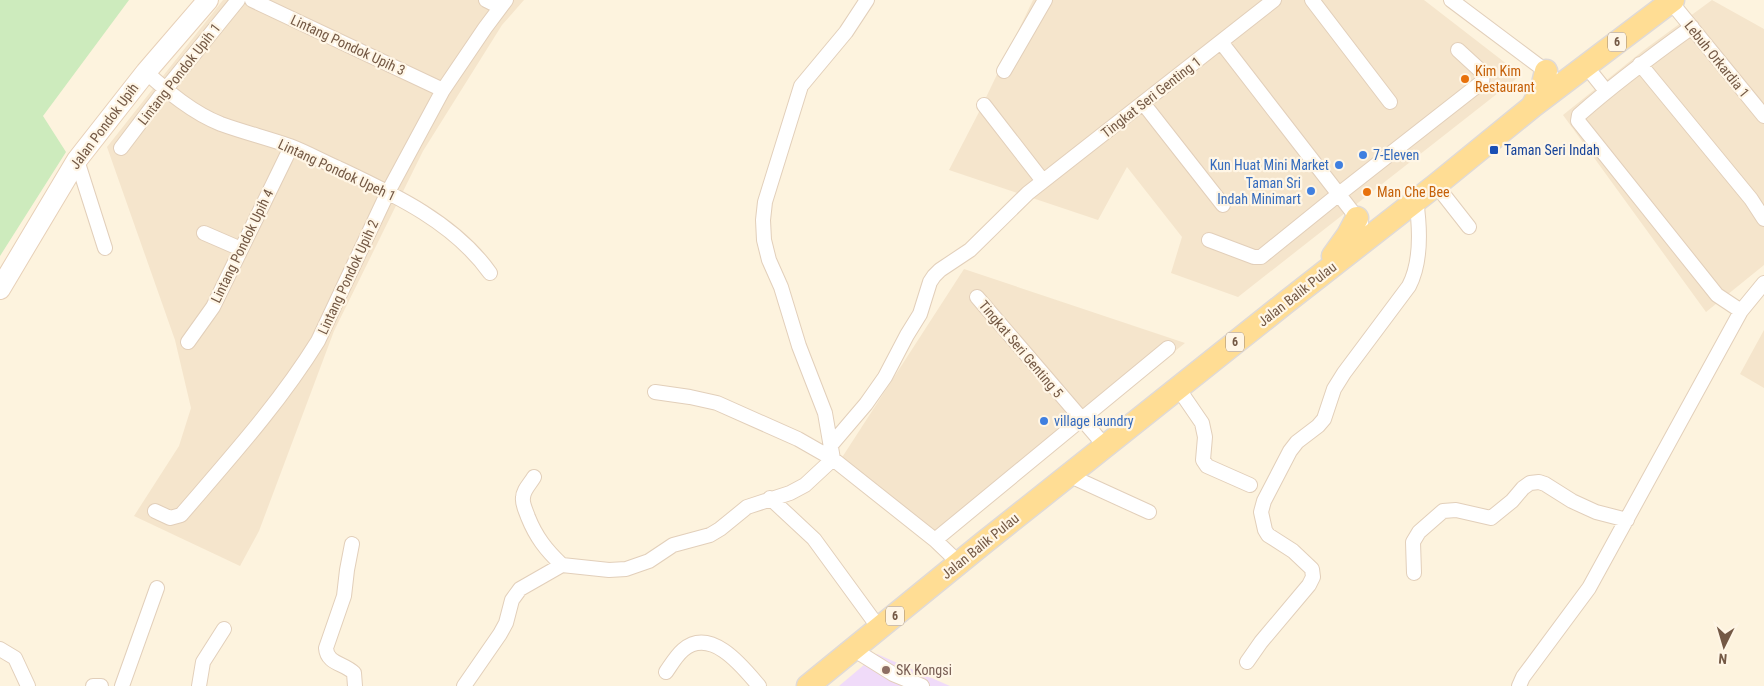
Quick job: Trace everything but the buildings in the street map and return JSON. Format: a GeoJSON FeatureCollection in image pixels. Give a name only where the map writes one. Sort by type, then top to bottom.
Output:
{"type":"FeatureCollection","features":[{"type":"Feature","properties":{"kind":"main road","name":"Jalan Pondok Upih"},"geometry":{"type":"LineString","coordinates":[[0,289],[77,160],[146,72],[208,0]]}},
{"type":"Feature","properties":{"kind":"main road","name":"6"},"geometry":{"type":"LineString","coordinates":[[1554,77],[1586,66],[1672,1]]}},
{"type":"Feature","properties":{"kind":"main road"},"geometry":{"type":"LineString","coordinates":[[1362,224],[1426,192],[1533,106],[1542,88],[1554,77]]}},
{"type":"Feature","properties":{"kind":"main road","name":"Jalan Balik Pulau"},"geometry":{"type":"LineString","coordinates":[[808,686],[1068,475],[1314,280],[1348,235],[1362,224]]}},
{"type":"Feature","properties":{"kind":"street","name":"Lintang Pondok Upih 1"},"geometry":{"type":"LineString","coordinates":[[121,148],[238,0]]}},
{"type":"Feature","properties":{"kind":"street","name":"Lintang Pondok Upih 3"},"geometry":{"type":"LineString","coordinates":[[252,0],[444,90]]}},
{"type":"Feature","properties":{"kind":"street"},"geometry":{"type":"LineString","coordinates":[[486,0],[503,3]]}},
{"type":"Feature","properties":{"kind":"street"},"geometry":{"type":"LineString","coordinates":[[832,452],[825,413],[799,346],[781,287],[769,260],[764,240],[763,220],[769,188],[801,86],[846,32],[867,0]]}},
{"type":"Feature","properties":{"kind":"street"},"geometry":{"type":"LineString","coordinates":[[1004,71],[1045,0]]}},
{"type":"Feature","properties":{"kind":"street","name":"Tingkat Seri Genting 1"},"geometry":{"type":"LineString","coordinates":[[562,565],[609,570],[626,569],[649,561],[673,545],[710,535],[748,507],[770,498],[790,493],[805,485],[832,452],[885,377],[920,314],[930,282],[934,276],[970,250],[1042,181],[1274,0]]}},
{"type":"Feature","properties":{"kind":"street"},"geometry":{"type":"LineString","coordinates":[[1312,0],[1390,102]]}},
{"type":"Feature","properties":{"kind":"street"},"geometry":{"type":"LineString","coordinates":[[1452,0],[1554,77]]}},
{"type":"Feature","properties":{"kind":"street","name":"Lebuh Orkardia 1"},"geometry":{"type":"LineString","coordinates":[[1672,1],[1764,116]]}},
{"type":"Feature","properties":{"kind":"street","name":"Lintang Pondok Upih 2"},"geometry":{"type":"LineString","coordinates":[[155,511],[170,518],[181,515],[256,427],[285,390],[318,342],[388,192],[444,90],[503,3]]}},
{"type":"Feature","properties":{"kind":"street"},"geometry":{"type":"LineString","coordinates":[[1692,27],[1606,91],[1578,115],[1578,121],[1717,295],[1740,312]]}},
{"type":"Feature","properties":{"kind":"street"},"geometry":{"type":"LineString","coordinates":[[1221,42],[1362,224]]}},
{"type":"Feature","properties":{"kind":"street"},"geometry":{"type":"LineString","coordinates":[[1209,240],[1254,257],[1261,257],[1482,82],[1483,73],[1458,50]]}},
{"type":"Feature","properties":{"kind":"street"},"geometry":{"type":"LineString","coordinates":[[1640,64],[1751,199],[1764,219]]}},
{"type":"Feature","properties":{"kind":"street"},"geometry":{"type":"LineString","coordinates":[[1586,66],[1606,91]]}},
{"type":"Feature","properties":{"kind":"street","name":"Lintang Pondok Upeh 1"},"geometry":{"type":"LineString","coordinates":[[146,72],[165,90],[204,116],[291,147],[388,192],[426,215],[459,239],[490,273]]}},
{"type":"Feature","properties":{"kind":"street"},"geometry":{"type":"LineString","coordinates":[[1143,103],[1223,205]]}},
{"type":"Feature","properties":{"kind":"street"},"geometry":{"type":"LineString","coordinates":[[984,105],[1042,181]]}},
{"type":"Feature","properties":{"kind":"street","name":"Lintang Pondok Upih 4"},"geometry":{"type":"LineString","coordinates":[[188,342],[213,306],[291,147]]}},
{"type":"Feature","properties":{"kind":"street"},"geometry":{"type":"LineString","coordinates":[[77,160],[105,248]]}},
{"type":"Feature","properties":{"kind":"street"},"geometry":{"type":"LineString","coordinates":[[1247,662],[1313,578],[1312,569],[1293,551],[1268,535],[1261,512],[1264,501],[1296,442],[1324,420],[1334,389],[1344,373],[1397,305],[1412,281],[1415,272],[1418,241],[1418,217],[1426,192],[1469,227]]}},
{"type":"Feature","properties":{"kind":"street"},"geometry":{"type":"LineString","coordinates":[[204,233],[241,249]]}},
{"type":"Feature","properties":{"kind":"street"},"geometry":{"type":"LineString","coordinates":[[1518,686],[1589,588],[1740,312],[1764,283]]}},
{"type":"Feature","properties":{"kind":"street","name":"Tingkat Seri Genting 5"},"geometry":{"type":"LineString","coordinates":[[977,297],[1105,446]]}},
{"type":"Feature","properties":{"kind":"street"},"geometry":{"type":"LineString","coordinates":[[935,540],[1168,348]]}},
{"type":"Feature","properties":{"kind":"street"},"geometry":{"type":"LineString","coordinates":[[1178,388],[1202,423],[1204,436],[1203,460],[1207,466],[1250,485]]}},
{"type":"Feature","properties":{"kind":"street"},"geometry":{"type":"LineString","coordinates":[[655,392],[703,399],[716,403],[832,452],[960,563]]}},
{"type":"Feature","properties":{"kind":"street"},"geometry":{"type":"LineString","coordinates":[[1068,475],[1149,512]]}},
{"type":"Feature","properties":{"kind":"street"},"geometry":{"type":"LineString","coordinates":[[464,686],[500,634],[506,623],[512,600],[520,589],[562,565],[545,548],[535,534],[524,506],[522,499],[524,492],[534,477]]}},
{"type":"Feature","properties":{"kind":"street"},"geometry":{"type":"LineString","coordinates":[[1414,573],[1413,542],[1419,532],[1443,511],[1465,511],[1491,518],[1512,502],[1523,488],[1530,483],[1545,484],[1572,501],[1596,512],[1627,520]]}},
{"type":"Feature","properties":{"kind":"street"},"geometry":{"type":"LineString","coordinates":[[770,498],[814,539],[879,628]]}},
{"type":"Feature","properties":{"kind":"street"},"geometry":{"type":"LineString","coordinates":[[352,544],[344,596],[327,643],[326,651],[331,661],[345,666],[354,673],[354,686]]}},
{"type":"Feature","properties":{"kind":"street"},"geometry":{"type":"LineString","coordinates":[[122,686],[157,588]]}},
{"type":"Feature","properties":{"kind":"street"},"geometry":{"type":"LineString","coordinates":[[199,686],[203,662],[224,629]]}},
{"type":"Feature","properties":{"kind":"street"},"geometry":{"type":"LineString","coordinates":[[666,672],[683,650],[690,646],[705,643],[724,650],[739,662],[759,686]]}},
{"type":"Feature","properties":{"kind":"street"},"geometry":{"type":"LineString","coordinates":[[0,649],[14,658],[28,686]]}},
{"type":"Feature","properties":{"kind":"street"},"geometry":{"type":"LineString","coordinates":[[853,649],[893,674],[922,686]]}},
{"type":"Feature","properties":{"kind":"street"},"geometry":{"type":"LineString","coordinates":[[93,686],[101,686]]}},
{"type":"Feature","properties":{"kind":"shaded area"},"geometry":{"type":"Polygon","coordinates":[[[223,0],[524,0],[502,25],[423,151],[334,331],[259,531],[240,566],[134,516],[179,446],[191,408],[175,340],[107,147],[223,0]]]}},
{"type":"Feature","properties":{"kind":"shaded area"},"geometry":{"type":"Polygon","coordinates":[[[1033,0],[1424,0],[1521,75],[1238,297],[1171,273],[1182,237],[1127,167],[1098,220],[949,170],[1033,0]]]}},
{"type":"Feature","properties":{"kind":"shaded area"},"geometry":{"type":"Polygon","coordinates":[[[1712,0],[1764,29],[1764,265],[1706,312],[1563,115],[1644,50],[1712,0]]]}},
{"type":"Feature","properties":{"kind":"shaded area"},"geometry":{"type":"Polygon","coordinates":[[[964,269],[1185,343],[941,540],[841,459],[964,269]]]}},
{"type":"Feature","properties":{"kind":"shaded area"},"geometry":{"type":"Polygon","coordinates":[[[1764,330],[1764,388],[1740,374],[1764,330]]]}},
{"type":"Feature","properties":{"kind":"shaded area","name":"SK Kongsi"},"geometry":{"type":"Polygon","coordinates":[[[877,654],[950,686],[839,686],[877,654]]]}},
{"type":"Feature","properties":{"kind":"green space"},"geometry":{"type":"Polygon","coordinates":[[[0,0],[129,0],[43,116],[66,152],[0,256],[0,0]]]}},
{"type":"Feature","properties":{"kind":"place","name":"Kim Kim Restaurant"},"geometry":{"type":"Point","coordinates":[1465,79]}},
{"type":"Feature","properties":{"kind":"place","name":"Taman Seri Indah"},"geometry":{"type":"Point","coordinates":[1494,150]}},
{"type":"Feature","properties":{"kind":"place","name":"7-Eleven"},"geometry":{"type":"Point","coordinates":[1363,155]}},
{"type":"Feature","properties":{"kind":"place","name":"Kun Huat Mini Market"},"geometry":{"type":"Point","coordinates":[1339,165]}},
{"type":"Feature","properties":{"kind":"place","name":"Taman Sri Indah Minimart"},"geometry":{"type":"Point","coordinates":[1311,191]}},
{"type":"Feature","properties":{"kind":"place","name":"Man Che Bee"},"geometry":{"type":"Point","coordinates":[1367,192]}},
{"type":"Feature","properties":{"kind":"place","name":"village laundry"},"geometry":{"type":"Point","coordinates":[1044,421]}},
{"type":"Feature","properties":{"kind":"place","name":"SK Kongsi"},"geometry":{"type":"Point","coordinates":[886,670]}}]}
